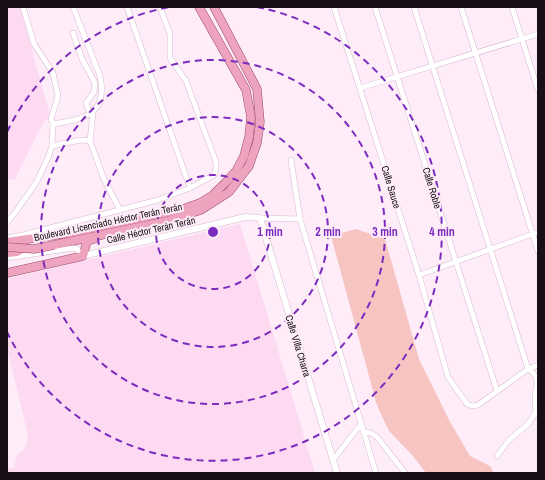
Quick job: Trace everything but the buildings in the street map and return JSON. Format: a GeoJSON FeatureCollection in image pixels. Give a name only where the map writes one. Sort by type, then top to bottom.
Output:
{"type":"FeatureCollection","features":[{"type":"Feature","properties":{"kind":"main road","name":"Boulevard Licenciado Héctor Terán Terán"},"geometry":{"type":"LineString","coordinates":[[7,242],[118,224],[183,209],[200,203],[213,195],[225,184],[236,170],[244,156],[249,137],[251,117],[246,90],[199,7]]}},
{"type":"Feature","properties":{"kind":"main road","name":"Boulevard Licenciado Héctor Terán Terán"},"geometry":{"type":"LineString","coordinates":[[7,247],[34,249],[167,221],[200,210],[229,192],[249,166],[257,143],[260,122],[257,89],[214,7]]}},
{"type":"Feature","properties":{"kind":"main road"},"geometry":{"type":"LineString","coordinates":[[83,256],[88,241],[118,234],[123,230]]}},
{"type":"Feature","properties":{"kind":"main road","name":"Boulevard Licenciado Héctor Terán Terán"},"geometry":{"type":"LineString","coordinates":[[7,253],[17,252],[36,238]]}},
{"type":"Feature","properties":{"kind":"main road","name":"Calle Héctor Terán Terán"},"geometry":{"type":"LineString","coordinates":[[7,273],[83,256]]}},
{"type":"Feature","properties":{"kind":"street"},"geometry":{"type":"LineString","coordinates":[[7,222],[15,213],[44,169],[52,146],[53,124],[51,119],[58,96],[53,72],[34,44],[23,7]]}},
{"type":"Feature","properties":{"kind":"street"},"geometry":{"type":"LineString","coordinates":[[73,7],[100,76],[102,86],[98,105],[92,113],[90,141],[104,179],[120,210]]}},
{"type":"Feature","properties":{"kind":"street"},"geometry":{"type":"LineString","coordinates":[[127,7],[190,188]]}},
{"type":"Feature","properties":{"kind":"street"},"geometry":{"type":"LineString","coordinates":[[7,238],[158,200],[190,188],[214,175],[216,162],[186,81],[170,58],[170,34],[160,7]]}},
{"type":"Feature","properties":{"kind":"street","name":"Calle Sauce"},"geometry":{"type":"LineString","coordinates":[[334,7],[419,275],[448,378],[467,404],[472,406],[478,405],[497,391]]}},
{"type":"Feature","properties":{"kind":"street","name":"Calle Roble"},"geometry":{"type":"LineString","coordinates":[[375,7],[497,391]]}},
{"type":"Feature","properties":{"kind":"street"},"geometry":{"type":"LineString","coordinates":[[414,7],[528,369],[535,374],[538,382],[535,399],[537,411],[528,424],[508,440],[496,456]]}},
{"type":"Feature","properties":{"kind":"street"},"geometry":{"type":"LineString","coordinates":[[462,7],[535,233],[538,251]]}},
{"type":"Feature","properties":{"kind":"street"},"geometry":{"type":"LineString","coordinates":[[512,7],[538,90]]}},
{"type":"Feature","properties":{"kind":"street"},"geometry":{"type":"LineString","coordinates":[[73,33],[82,60],[95,83],[94,92],[86,103],[92,113]]}},
{"type":"Feature","properties":{"kind":"street"},"geometry":{"type":"LineString","coordinates":[[360,88],[538,34]]}},
{"type":"Feature","properties":{"kind":"street"},"geometry":{"type":"LineString","coordinates":[[53,124],[65,122],[92,113]]}},
{"type":"Feature","properties":{"kind":"street"},"geometry":{"type":"LineString","coordinates":[[52,146],[80,140],[90,141]]}},
{"type":"Feature","properties":{"kind":"street"},"geometry":{"type":"LineString","coordinates":[[291,160],[300,219],[376,473]]}},
{"type":"Feature","properties":{"kind":"street","name":"Calle Héctor Terán Terán"},"geometry":{"type":"LineString","coordinates":[[83,256],[245,217],[300,219]]}},
{"type":"Feature","properties":{"kind":"street","name":"Calle Villa Charra"},"geometry":{"type":"LineString","coordinates":[[260,218],[337,473]]}},
{"type":"Feature","properties":{"kind":"street"},"geometry":{"type":"LineString","coordinates":[[419,275],[535,233]]}},
{"type":"Feature","properties":{"kind":"street","name":"Boulevard Licenciado Héctor Terán Terán"},"geometry":{"type":"LineString","coordinates":[[7,258],[73,248],[77,249],[83,256]]}},
{"type":"Feature","properties":{"kind":"street"},"geometry":{"type":"LineString","coordinates":[[497,391],[528,369],[538,365]]}},
{"type":"Feature","properties":{"kind":"street"},"geometry":{"type":"LineString","coordinates":[[333,460],[361,424]]}},
{"type":"Feature","properties":{"kind":"street"},"geometry":{"type":"LineString","coordinates":[[364,432],[371,433],[377,437],[405,473]]}},
{"type":"Feature","properties":{"kind":"shaded area"},"geometry":{"type":"Polygon","coordinates":[[[7,7],[20,7],[51,119],[44,121],[15,179],[7,180],[7,7]]]}},
{"type":"Feature","properties":{"kind":"shaded area"},"geometry":{"type":"Polygon","coordinates":[[[240,224],[315,473],[7,473],[7,467],[14,468],[16,458],[18,454],[25,449],[28,439],[7,348],[7,279],[240,224]]]}},
{"type":"Feature","properties":{"kind":"shaded area"},"geometry":{"type":"Polygon","coordinates":[[[356,229],[385,239],[419,359],[449,420],[470,456],[490,466],[494,473],[426,473],[413,456],[389,431],[376,402],[331,236],[356,229]]]}}]}
